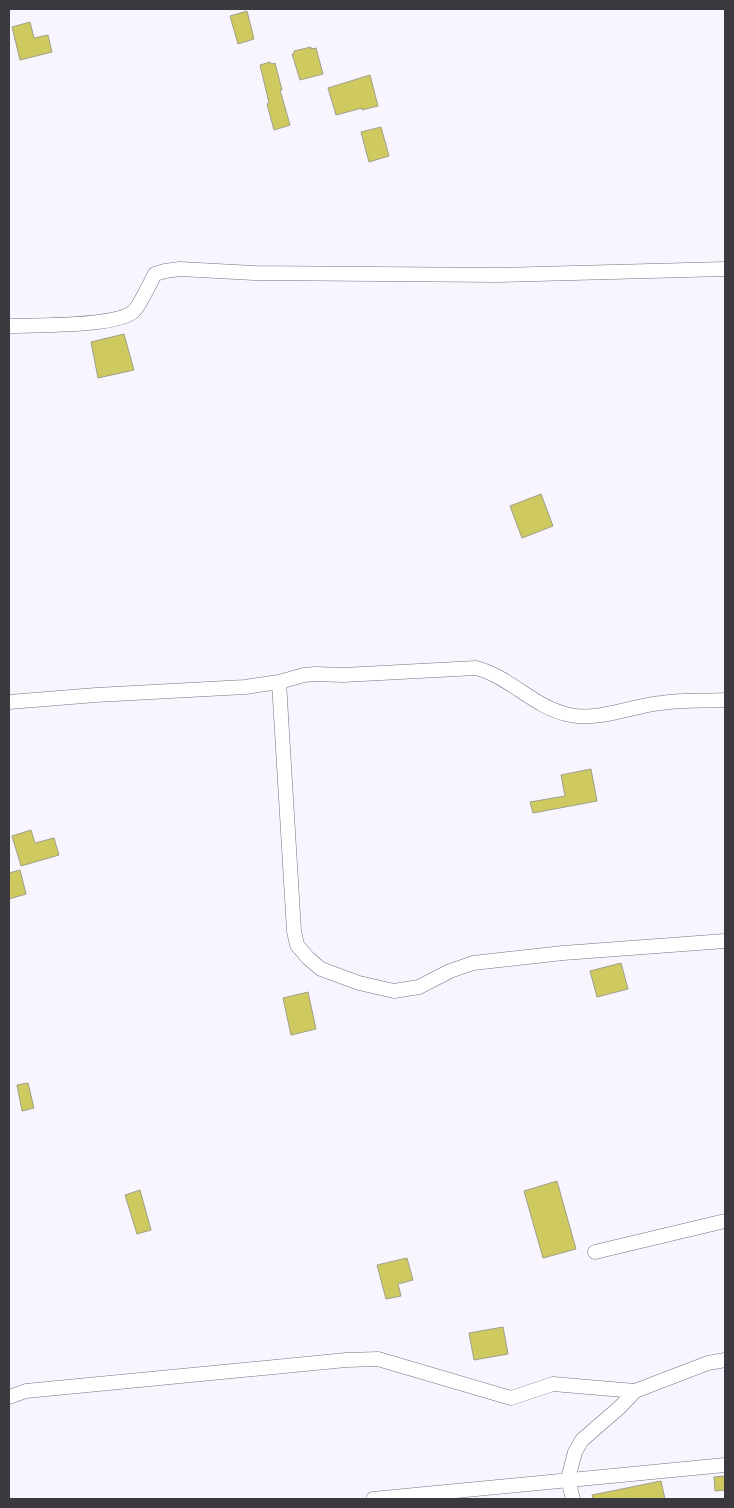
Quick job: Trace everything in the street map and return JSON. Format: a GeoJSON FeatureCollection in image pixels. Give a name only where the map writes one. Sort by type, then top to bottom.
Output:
{"type":"FeatureCollection","features":[{"type":"Feature","properties":{"kind":"street"},"geometry":{"type":"LineString","coordinates":[[9,326],[90,323],[120,317],[134,312],[155,274],[180,269],[254,273],[497,275],[725,270]]}},
{"type":"Feature","properties":{"kind":"street"},"geometry":{"type":"LineString","coordinates":[[9,702],[246,687],[315,674],[343,676],[476,668],[490,672],[507,681],[541,705],[570,715],[588,716],[678,700],[725,700]]}},
{"type":"Feature","properties":{"kind":"street"},"geometry":{"type":"LineString","coordinates":[[279,682],[294,931],[298,944],[308,958],[321,969],[359,983],[394,991],[419,987],[473,963],[562,953],[725,941]]}},
{"type":"Feature","properties":{"kind":"street"},"geometry":{"type":"LineString","coordinates":[[595,1252],[725,1221]]}},
{"type":"Feature","properties":{"kind":"street"},"geometry":{"type":"LineString","coordinates":[[9,1397],[26,1391],[336,1361],[378,1359],[511,1398],[553,1384],[636,1391]]}},
{"type":"Feature","properties":{"kind":"street"},"geometry":{"type":"LineString","coordinates":[[573,1499],[568,1479],[575,1452],[582,1440],[636,1391],[708,1364],[725,1360]]}},
{"type":"Feature","properties":{"kind":"street"},"geometry":{"type":"LineString","coordinates":[[373,1499],[470,1494],[568,1479],[725,1465]]}},
{"type":"Feature","properties":{"kind":"building"},"geometry":{"type":"Polygon","coordinates":[[[247,11],[254,39],[238,44],[230,16],[247,11]]]}},
{"type":"Feature","properties":{"kind":"building"},"geometry":{"type":"Polygon","coordinates":[[[30,22],[34,38],[48,35],[52,52],[20,60],[12,27],[30,22]]]}},
{"type":"Feature","properties":{"kind":"building"},"geometry":{"type":"Polygon","coordinates":[[[311,47],[311,49],[316,48],[323,74],[300,80],[292,54],[294,54],[294,51],[311,47]]]}},
{"type":"Feature","properties":{"kind":"building"},"geometry":{"type":"Polygon","coordinates":[[[270,62],[271,64],[275,63],[290,125],[274,130],[260,65],[270,62]]]}},
{"type":"Feature","properties":{"kind":"building"},"geometry":{"type":"Polygon","coordinates":[[[370,75],[378,106],[336,115],[328,88],[370,75]]]}},
{"type":"Feature","properties":{"kind":"building"},"geometry":{"type":"Polygon","coordinates":[[[381,127],[389,156],[369,162],[361,132],[381,127]]]}},
{"type":"Feature","properties":{"kind":"building"},"geometry":{"type":"Polygon","coordinates":[[[124,334],[134,370],[98,378],[91,342],[124,334]]]}},
{"type":"Feature","properties":{"kind":"building"},"geometry":{"type":"Polygon","coordinates":[[[541,494],[553,526],[522,538],[510,506],[541,494]]]}},
{"type":"Feature","properties":{"kind":"building"},"geometry":{"type":"Polygon","coordinates":[[[591,769],[597,801],[533,813],[530,802],[565,796],[561,775],[591,769]]]}},
{"type":"Feature","properties":{"kind":"building"},"geometry":{"type":"Polygon","coordinates":[[[31,830],[35,843],[54,838],[59,855],[21,866],[12,836],[31,830]]]}},
{"type":"Feature","properties":{"kind":"building"},"geometry":{"type":"Polygon","coordinates":[[[20,870],[26,894],[9,899],[9,873],[20,870]]]}},
{"type":"Feature","properties":{"kind":"building"},"geometry":{"type":"Polygon","coordinates":[[[621,963],[628,989],[597,997],[590,971],[621,963]]]}},
{"type":"Feature","properties":{"kind":"building"},"geometry":{"type":"Polygon","coordinates":[[[308,992],[316,1029],[291,1035],[283,998],[308,992]]]}},
{"type":"Feature","properties":{"kind":"building"},"geometry":{"type":"Polygon","coordinates":[[[28,1083],[34,1108],[22,1111],[17,1085],[28,1083]]]}},
{"type":"Feature","properties":{"kind":"building"},"geometry":{"type":"Polygon","coordinates":[[[557,1181],[576,1249],[543,1258],[524,1191],[557,1181]]]}},
{"type":"Feature","properties":{"kind":"building"},"geometry":{"type":"Polygon","coordinates":[[[140,1190],[151,1230],[137,1234],[125,1195],[140,1190]]]}},
{"type":"Feature","properties":{"kind":"building"},"geometry":{"type":"Polygon","coordinates":[[[407,1258],[413,1280],[398,1284],[401,1296],[386,1299],[377,1265],[407,1258]]]}},
{"type":"Feature","properties":{"kind":"building"},"geometry":{"type":"Polygon","coordinates":[[[503,1327],[508,1354],[474,1360],[469,1333],[503,1327]]]}},
{"type":"Feature","properties":{"kind":"building"},"geometry":{"type":"Polygon","coordinates":[[[725,1476],[725,1490],[715,1491],[714,1477],[725,1476]]]}},
{"type":"Feature","properties":{"kind":"building"},"geometry":{"type":"Polygon","coordinates":[[[661,1481],[665,1499],[593,1499],[592,1495],[661,1481]]]}}]}
